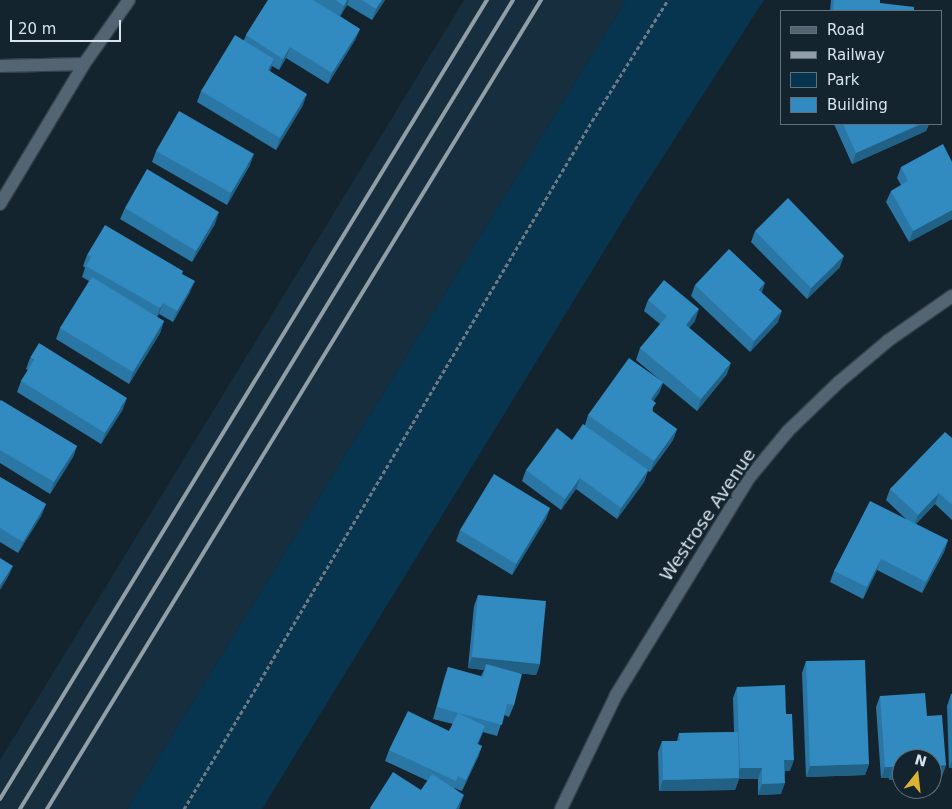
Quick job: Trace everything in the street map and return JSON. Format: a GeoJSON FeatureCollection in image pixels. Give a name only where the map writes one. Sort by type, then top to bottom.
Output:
{"type":"FeatureCollection","features":[{"type":"Feature","properties":{"kind":"street"},"geometry":{"type":"LineString","coordinates":[[0,204],[84,64],[129,0]]}},
{"type":"Feature","properties":{"kind":"street"},"geometry":{"type":"LineString","coordinates":[[0,66],[84,64]]}},
{"type":"Feature","properties":{"kind":"street","name":"Westrose Avenue"},"geometry":{"type":"LineString","coordinates":[[561,809],[616,695],[749,478],[788,431],[840,382],[889,340],[952,296]]}},
{"type":"Feature","properties":{"kind":"path"},"geometry":{"type":"LineString","coordinates":[[184,809],[592,121],[668,0]]}},
{"type":"Feature","properties":{"kind":"shaded area"},"geometry":{"type":"Polygon","coordinates":[[[464,0],[626,0],[127,809],[0,809],[0,760],[464,0]]]}},
{"type":"Feature","properties":{"kind":"green space"},"geometry":{"type":"Polygon","coordinates":[[[626,0],[764,0],[639,194],[262,809],[127,809],[626,0]]]}},
{"type":"Feature","properties":{"kind":"building"},"geometry":{"type":"Polygon","coordinates":[[[268,0],[313,0],[360,29],[332,73],[290,47],[283,59],[246,35],[268,0]]]}},
{"type":"Feature","properties":{"kind":"building"},"geometry":{"type":"Polygon","coordinates":[[[335,0],[347,0],[344,6],[335,0]]]}},
{"type":"Feature","properties":{"kind":"building"},"geometry":{"type":"Polygon","coordinates":[[[362,0],[382,0],[376,9],[362,0]]]}},
{"type":"Feature","properties":{"kind":"building"},"geometry":{"type":"Polygon","coordinates":[[[834,0],[880,0],[880,3],[914,7],[914,10],[833,10],[834,0]]]}},
{"type":"Feature","properties":{"kind":"building"},"geometry":{"type":"Polygon","coordinates":[[[235,35],[274,59],[268,70],[307,94],[280,138],[201,91],[235,35]]]}},
{"type":"Feature","properties":{"kind":"building"},"geometry":{"type":"Polygon","coordinates":[[[179,111],[254,154],[231,193],[156,151],[179,111]]]}},
{"type":"Feature","properties":{"kind":"building"},"geometry":{"type":"Polygon","coordinates":[[[843,125],[919,125],[856,153],[843,125]]]}},
{"type":"Feature","properties":{"kind":"building"},"geometry":{"type":"Polygon","coordinates":[[[943,144],[952,162],[952,210],[913,231],[891,191],[908,181],[901,167],[943,144]]]}},
{"type":"Feature","properties":{"kind":"building"},"geometry":{"type":"Polygon","coordinates":[[[147,169],[219,212],[196,251],[125,208],[147,169]]]}},
{"type":"Feature","properties":{"kind":"building"},"geometry":{"type":"Polygon","coordinates":[[[788,198],[844,256],[811,288],[755,231],[788,198]]]}},
{"type":"Feature","properties":{"kind":"building"},"geometry":{"type":"Polygon","coordinates":[[[105,225],[183,271],[182,274],[195,281],[177,311],[163,303],[160,308],[86,266],[91,257],[87,255],[105,225]]]}},
{"type":"Feature","properties":{"kind":"building"},"geometry":{"type":"Polygon","coordinates":[[[729,249],[765,283],[759,290],[782,311],[754,341],[695,285],[729,249]]]}},
{"type":"Feature","properties":{"kind":"building"},"geometry":{"type":"Polygon","coordinates":[[[92,277],[164,321],[133,372],[60,328],[92,277]]]}},
{"type":"Feature","properties":{"kind":"building"},"geometry":{"type":"Polygon","coordinates":[[[664,280],[699,309],[686,325],[731,363],[701,399],[640,348],[667,316],[648,300],[664,280]]]}},
{"type":"Feature","properties":{"kind":"building"},"geometry":{"type":"Polygon","coordinates":[[[39,343],[127,398],[105,433],[21,381],[34,360],[30,358],[39,343]]]}},
{"type":"Feature","properties":{"kind":"building"},"geometry":{"type":"Polygon","coordinates":[[[629,358],[663,382],[651,399],[656,403],[651,410],[677,429],[654,461],[588,415],[629,358]]]}},
{"type":"Feature","properties":{"kind":"building"},"geometry":{"type":"Polygon","coordinates":[[[1,400],[77,446],[54,482],[0,450],[1,400]]]}},
{"type":"Feature","properties":{"kind":"building"},"geometry":{"type":"Polygon","coordinates":[[[583,424],[648,470],[621,508],[580,478],[565,499],[526,470],[557,428],[572,440],[583,424]]]}},
{"type":"Feature","properties":{"kind":"building"},"geometry":{"type":"Polygon","coordinates":[[[945,432],[952,438],[952,505],[939,493],[918,515],[890,489],[945,432]]]}},
{"type":"Feature","properties":{"kind":"building"},"geometry":{"type":"Polygon","coordinates":[[[494,474],[550,508],[516,564],[460,530],[494,474]]]}},
{"type":"Feature","properties":{"kind":"building"},"geometry":{"type":"Polygon","coordinates":[[[0,477],[46,504],[23,542],[0,528],[0,477]]]}},
{"type":"Feature","properties":{"kind":"building"},"geometry":{"type":"Polygon","coordinates":[[[870,501],[948,540],[926,582],[881,559],[867,587],[834,571],[870,501]]]}},
{"type":"Feature","properties":{"kind":"building"},"geometry":{"type":"Polygon","coordinates":[[[0,558],[13,566],[0,586],[0,558]]]}},
{"type":"Feature","properties":{"kind":"building"},"geometry":{"type":"Polygon","coordinates":[[[478,595],[546,601],[540,664],[472,657],[478,595]]]}},
{"type":"Feature","properties":{"kind":"building"},"geometry":{"type":"Polygon","coordinates":[[[865,660],[869,764],[810,766],[806,661],[865,660]]]}},
{"type":"Feature","properties":{"kind":"building"},"geometry":{"type":"Polygon","coordinates":[[[486,664],[522,674],[514,705],[507,704],[502,725],[437,707],[448,667],[483,677],[486,664]]]}},
{"type":"Feature","properties":{"kind":"building"},"geometry":{"type":"Polygon","coordinates":[[[785,685],[786,714],[792,714],[794,760],[784,760],[785,783],[762,784],[762,768],[740,768],[737,687],[785,685]]]}},
{"type":"Feature","properties":{"kind":"building"},"geometry":{"type":"Polygon","coordinates":[[[925,693],[927,716],[942,715],[946,765],[942,765],[942,749],[892,749],[892,767],[885,767],[880,696],[925,693]]]}},
{"type":"Feature","properties":{"kind":"building"},"geometry":{"type":"Polygon","coordinates":[[[408,711],[449,731],[458,713],[485,726],[477,744],[482,746],[466,780],[458,776],[456,781],[389,750],[408,711]]]}},
{"type":"Feature","properties":{"kind":"building"},"geometry":{"type":"Polygon","coordinates":[[[738,732],[739,778],[663,780],[662,741],[680,741],[679,733],[738,732]]]}},
{"type":"Feature","properties":{"kind":"building"},"geometry":{"type":"Polygon","coordinates":[[[393,772],[421,790],[432,774],[464,795],[456,809],[370,808],[393,772]]]}},
{"type":"Feature","properties":{"kind":"railway"},"geometry":{"type":"LineString","coordinates":[[0,799],[487,0]]}},
{"type":"Feature","properties":{"kind":"railway"},"geometry":{"type":"LineString","coordinates":[[20,809],[513,0]]}},
{"type":"Feature","properties":{"kind":"railway"},"geometry":{"type":"LineString","coordinates":[[47,809],[541,0]]}}]}
